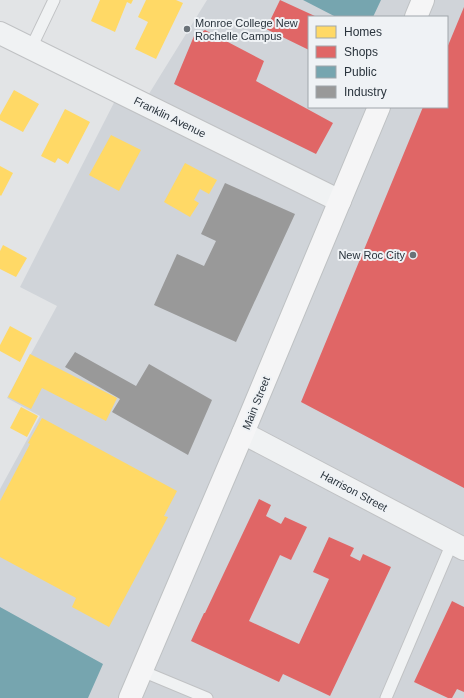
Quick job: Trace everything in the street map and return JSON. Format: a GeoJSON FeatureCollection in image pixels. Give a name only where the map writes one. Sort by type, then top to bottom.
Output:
{"type":"FeatureCollection","features":[{"type":"Feature","properties":{"kind":"main road"},"geometry":{"type":"LineString","coordinates":[[416,16],[423,0]]}},
{"type":"Feature","properties":{"kind":"main road","name":"Main Street"},"geometry":{"type":"LineString","coordinates":[[130,698],[243,433],[379,108]]}},
{"type":"Feature","properties":{"kind":"street","name":"Franklin Avenue"},"geometry":{"type":"LineString","coordinates":[[0,32],[340,201]]}},
{"type":"Feature","properties":{"kind":"street","name":"Harrison Street"},"geometry":{"type":"LineString","coordinates":[[243,433],[458,546]]}},
{"type":"Feature","properties":{"kind":"lane"},"geometry":{"type":"LineString","coordinates":[[31,48],[54,0]]}},
{"type":"Feature","properties":{"kind":"lane"},"geometry":{"type":"LineString","coordinates":[[386,698],[458,546]]}},
{"type":"Feature","properties":{"kind":"lane"},"geometry":{"type":"LineString","coordinates":[[142,671],[207,698]]}},
{"type":"Feature","properties":{"kind":"shaded area"},"geometry":{"type":"Polygon","coordinates":[[[207,0],[464,0],[464,698],[0,698],[0,489],[40,416],[7,398],[57,306],[20,287],[122,87],[147,97],[207,0]]]}},
{"type":"Feature","properties":{"kind":"building: Homes"},"geometry":{"type":"Polygon","coordinates":[[[100,0],[133,0],[131,4],[127,2],[115,32],[91,21],[100,0]]]}},
{"type":"Feature","properties":{"kind":"building: Homes"},"geometry":{"type":"Polygon","coordinates":[[[146,0],[176,0],[183,3],[156,59],[135,49],[148,22],[138,17],[146,0]]]}},
{"type":"Feature","properties":{"kind":"building: Homes"},"geometry":{"type":"Polygon","coordinates":[[[14,90],[39,104],[23,132],[0,120],[0,115],[14,90]]]}},
{"type":"Feature","properties":{"kind":"building: Homes"},"geometry":{"type":"Polygon","coordinates":[[[65,109],[90,122],[68,164],[58,158],[55,163],[41,156],[65,109]]]}},
{"type":"Feature","properties":{"kind":"building: Homes"},"geometry":{"type":"Polygon","coordinates":[[[111,135],[141,150],[119,191],[89,175],[111,135]]]}},
{"type":"Feature","properties":{"kind":"building: Homes"},"geometry":{"type":"Polygon","coordinates":[[[185,163],[217,180],[209,194],[200,189],[194,200],[199,203],[190,217],[164,202],[185,163]]]}},
{"type":"Feature","properties":{"kind":"building: Homes"},"geometry":{"type":"Polygon","coordinates":[[[0,166],[13,173],[1,196],[0,195],[0,166]]]}},
{"type":"Feature","properties":{"kind":"building: Homes"},"geometry":{"type":"Polygon","coordinates":[[[3,245],[27,258],[16,277],[0,269],[0,251],[3,245]]]}},
{"type":"Feature","properties":{"kind":"building: Homes"},"geometry":{"type":"Polygon","coordinates":[[[10,326],[32,338],[20,362],[0,351],[0,345],[10,326]]]}},
{"type":"Feature","properties":{"kind":"building: Homes"},"geometry":{"type":"Polygon","coordinates":[[[30,354],[117,398],[106,421],[42,388],[31,409],[8,397],[30,354]]]}},
{"type":"Feature","properties":{"kind":"building: Homes"},"geometry":{"type":"Polygon","coordinates":[[[21,407],[38,416],[27,437],[10,428],[21,407]]]}},
{"type":"Feature","properties":{"kind":"building: Homes"},"geometry":{"type":"Polygon","coordinates":[[[42,418],[177,491],[164,516],[168,517],[109,627],[72,607],[76,598],[0,557],[0,501],[30,444],[28,443],[42,418]]]}},
{"type":"Feature","properties":{"kind":"building: Shops"},"geometry":{"type":"Polygon","coordinates":[[[280,0],[315,16],[308,16],[308,50],[266,29],[280,0]]]}},
{"type":"Feature","properties":{"kind":"building: Shops","name":"New Roc City"},"geometry":{"type":"Polygon","coordinates":[[[464,7],[464,488],[301,402],[423,108],[448,108],[448,46],[464,7]]]}},
{"type":"Feature","properties":{"kind":"building: Shops"},"geometry":{"type":"Polygon","coordinates":[[[205,30],[264,61],[256,81],[333,123],[316,154],[174,84],[194,36],[205,30]]]}},
{"type":"Feature","properties":{"kind":"building: Shops"},"geometry":{"type":"Polygon","coordinates":[[[259,499],[271,505],[266,516],[281,524],[285,517],[307,527],[291,560],[280,555],[249,621],[299,644],[329,579],[313,572],[329,537],[354,548],[350,556],[360,561],[363,554],[391,567],[330,696],[283,674],[279,682],[191,641],[259,499]]]}},
{"type":"Feature","properties":{"kind":"building: Shops"},"geometry":{"type":"Polygon","coordinates":[[[452,601],[464,607],[464,692],[457,689],[452,698],[448,698],[414,682],[452,601]]]}},
{"type":"Feature","properties":{"kind":"building: Public"},"geometry":{"type":"Polygon","coordinates":[[[303,0],[381,0],[373,16],[334,16],[303,0]]]}},
{"type":"Feature","properties":{"kind":"building: Public"},"geometry":{"type":"Polygon","coordinates":[[[0,607],[103,664],[88,698],[0,698],[0,607]]]}},
{"type":"Feature","properties":{"kind":"building: Industry"},"geometry":{"type":"Polygon","coordinates":[[[225,183],[295,214],[236,342],[154,305],[177,254],[204,266],[216,241],[201,234],[225,183]]]}},
{"type":"Feature","properties":{"kind":"building: Industry"},"geometry":{"type":"Polygon","coordinates":[[[75,352],[136,386],[149,364],[212,400],[188,455],[112,412],[120,399],[65,367],[75,352]]]}},
{"type":"Feature","properties":{"kind":"place","name":"Monroe College New Rochelle Campus"},"geometry":{"type":"Point","coordinates":[187,29]}},
{"type":"Feature","properties":{"kind":"place","name":"New Roc City"},"geometry":{"type":"Point","coordinates":[413,255]}}]}
